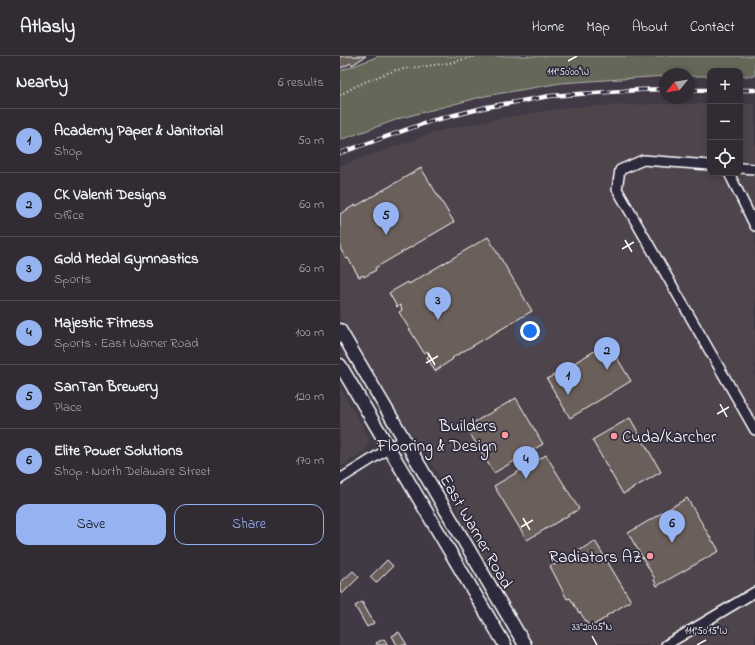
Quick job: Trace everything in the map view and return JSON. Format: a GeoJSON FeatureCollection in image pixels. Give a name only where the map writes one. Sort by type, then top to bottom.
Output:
{"type":"FeatureCollection","features":[{"type":"Feature","properties":{"kind":"main road","name":"East Warner Road"},"geometry":{"type":"LineString","coordinates":[[340,330],[525,645]]}},
{"type":"Feature","properties":{"kind":"main road","name":"East Warner Road"},"geometry":{"type":"LineString","coordinates":[[340,365],[505,645]]}},
{"type":"Feature","properties":{"kind":"street"},"geometry":{"type":"LineString","coordinates":[[707,165],[643,160],[620,170],[617,189],[754,427]]}},
{"type":"Feature","properties":{"kind":"street"},"geometry":{"type":"LineString","coordinates":[[743,168],[755,169]]}},
{"type":"Feature","properties":{"kind":"street"},"geometry":{"type":"LineString","coordinates":[[730,176],[755,226]]}},
{"type":"Feature","properties":{"kind":"street"},"geometry":{"type":"LineString","coordinates":[[340,479],[404,439]]}},
{"type":"Feature","properties":{"kind":"street"},"geometry":{"type":"LineString","coordinates":[[666,645],[755,592]]}},
{"type":"Feature","properties":{"kind":"path"},"geometry":{"type":"LineString","coordinates":[[340,96],[366,81],[396,70],[449,63],[476,56]]}},
{"type":"Feature","properties":{"kind":"shaded area"},"geometry":{"type":"Polygon","coordinates":[[[707,104],[707,176],[743,176],[743,104],[755,104],[755,645],[532,645],[481,560],[455,504],[423,449],[400,419],[340,317],[340,166],[442,130],[508,117],[571,107],[707,104]]]}},
{"type":"Feature","properties":{"kind":"shaded area"},"geometry":{"type":"Polygon","coordinates":[[[340,388],[363,426],[369,439],[368,446],[364,451],[340,467],[340,388]]]}},
{"type":"Feature","properties":{"kind":"green space"},"geometry":{"type":"Polygon","coordinates":[[[379,56],[755,56],[755,76],[743,76],[743,68],[707,68],[707,76],[695,76],[695,68],[659,68],[659,76],[561,83],[485,96],[401,118],[340,140],[340,71],[379,56]]]}},
{"type":"Feature","properties":{"kind":"building"},"geometry":{"type":"Polygon","coordinates":[[[340,56],[366,56],[352,65],[351,63],[341,68],[340,56]]]}},
{"type":"Feature","properties":{"kind":"building"},"geometry":{"type":"Polygon","coordinates":[[[421,168],[454,222],[375,268],[376,270],[364,277],[363,275],[359,277],[348,258],[346,259],[340,248],[340,214],[421,168]]]}},
{"type":"Feature","properties":{"kind":"building"},"geometry":{"type":"Polygon","coordinates":[[[488,237],[532,311],[452,358],[453,359],[435,371],[427,357],[429,355],[427,351],[424,353],[399,312],[402,310],[400,305],[397,307],[389,293],[408,282],[409,284],[488,237]]]}},
{"type":"Feature","properties":{"kind":"building"},"geometry":{"type":"Polygon","coordinates":[[[608,343],[631,381],[570,418],[547,379],[608,343]]]}},
{"type":"Feature","properties":{"kind":"building","name":"Builders Flooring & Design"},"geometry":{"type":"Polygon","coordinates":[[[516,398],[543,444],[494,473],[466,427],[516,398]]]}},
{"type":"Feature","properties":{"kind":"building"},"geometry":{"type":"Polygon","coordinates":[[[630,418],[661,472],[623,494],[592,440],[630,418]]]}},
{"type":"Feature","properties":{"kind":"building"},"geometry":{"type":"Polygon","coordinates":[[[546,455],[579,509],[527,540],[494,486],[546,455]]]}},
{"type":"Feature","properties":{"kind":"building"},"geometry":{"type":"Polygon","coordinates":[[[687,498],[719,551],[657,586],[654,580],[655,579],[628,533],[687,498]]]}},
{"type":"Feature","properties":{"kind":"building"},"geometry":{"type":"Polygon","coordinates":[[[595,541],[631,601],[592,626],[589,626],[570,598],[567,599],[550,566],[555,565],[595,541]]]}},
{"type":"Feature","properties":{"kind":"building"},"geometry":{"type":"Polygon","coordinates":[[[387,560],[393,566],[376,583],[370,577],[387,560]]]}},
{"type":"Feature","properties":{"kind":"building"},"geometry":{"type":"Polygon","coordinates":[[[353,571],[359,577],[342,594],[340,592],[340,583],[353,571]]]}},
{"type":"Feature","properties":{"kind":"building"},"geometry":{"type":"Polygon","coordinates":[[[362,602],[374,623],[367,627],[355,606],[362,602]]]}},
{"type":"Feature","properties":{"kind":"building"},"geometry":{"type":"Polygon","coordinates":[[[399,632],[407,645],[397,645],[392,636],[399,632]]]}},
{"type":"Feature","properties":{"kind":"building"},"geometry":{"type":"Polygon","coordinates":[[[384,639],[388,645],[377,645],[376,643],[384,639]]]}},
{"type":"Feature","properties":{"kind":"railway"},"geometry":{"type":"LineString","coordinates":[[340,153],[431,121],[487,107],[550,96],[659,89]]}},
{"type":"Feature","properties":{"kind":"railway"},"geometry":{"type":"LineString","coordinates":[[695,90],[707,90]]}},
{"type":"Feature","properties":{"kind":"railway"},"geometry":{"type":"LineString","coordinates":[[743,90],[755,90]]}},
{"type":"Feature","properties":{"kind":"place","name":"SanTan Brewery"},"geometry":{"type":"Point","coordinates":[386,235]}},
{"type":"Feature","properties":{"kind":"place","name":"Gold Medal Gymnastics"},"geometry":{"type":"Point","coordinates":[438,320]}},
{"type":"Feature","properties":{"kind":"place","name":"CK Valenti Designs"},"geometry":{"type":"Point","coordinates":[607,370]}},
{"type":"Feature","properties":{"kind":"place","name":"Academy Paper & Janitorial"},"geometry":{"type":"Point","coordinates":[568,395]}},
{"type":"Feature","properties":{"kind":"place","name":"Builders Flooring & Design"},"geometry":{"type":"Point","coordinates":[505,435]}},
{"type":"Feature","properties":{"kind":"place","name":"Cuda/Karcher"},"geometry":{"type":"Point","coordinates":[614,436]}},
{"type":"Feature","properties":{"kind":"place","name":"Majestic Fitness"},"geometry":{"type":"Point","coordinates":[526,479]}},
{"type":"Feature","properties":{"kind":"place","name":"Elite Power Solutions"},"geometry":{"type":"Point","coordinates":[672,543]}},
{"type":"Feature","properties":{"kind":"place","name":"Radiators AZ"},"geometry":{"type":"Point","coordinates":[650,556]}}]}
